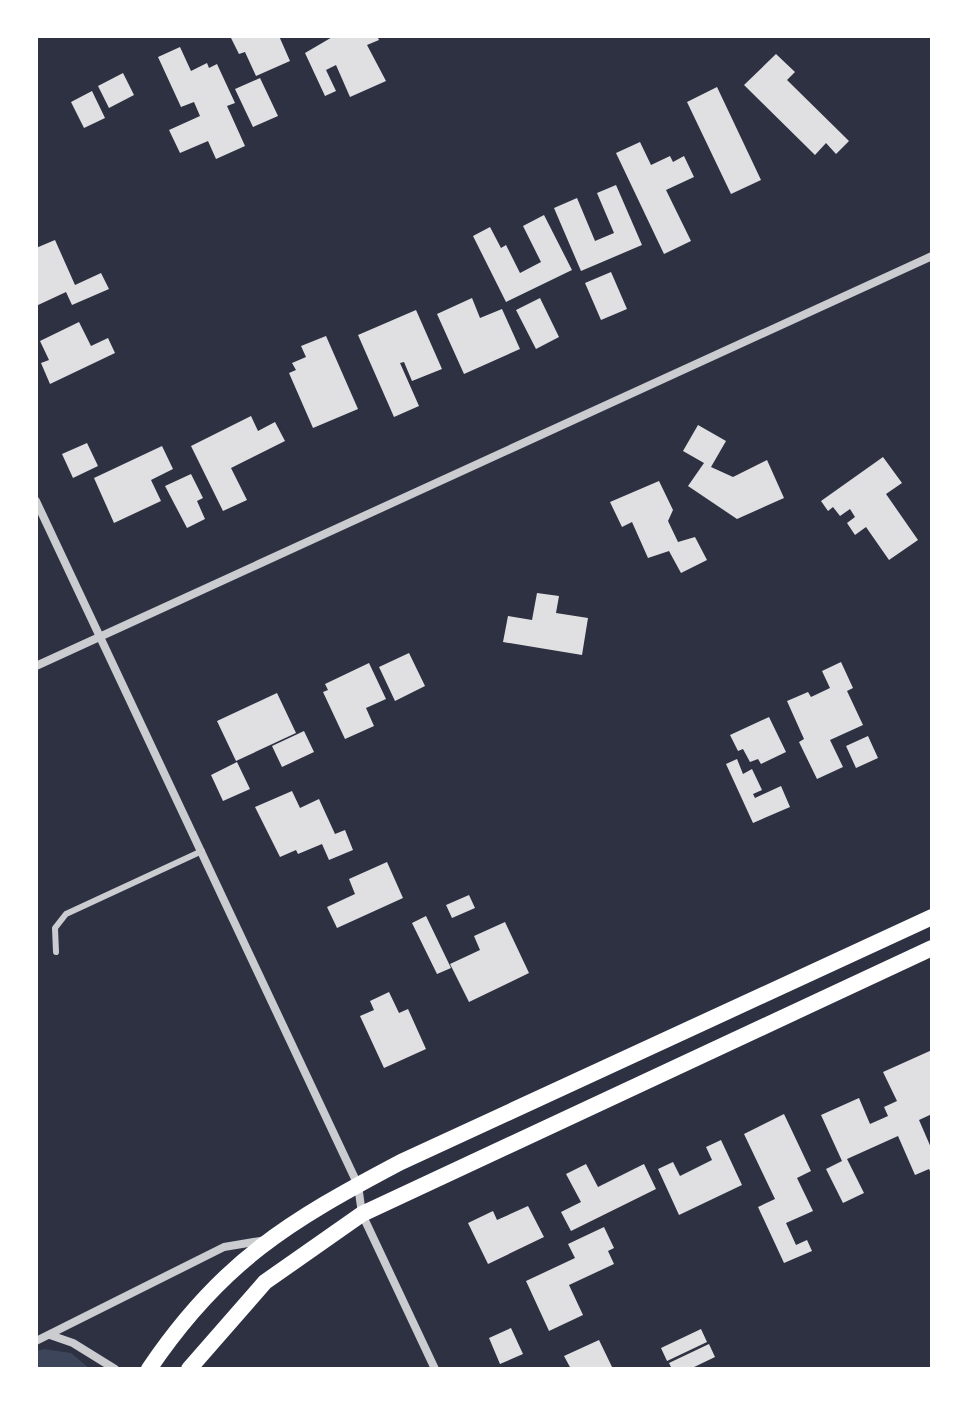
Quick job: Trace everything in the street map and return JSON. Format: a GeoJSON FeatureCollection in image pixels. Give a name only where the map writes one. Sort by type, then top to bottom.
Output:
{"type":"FeatureCollection","features":[{"type":"Feature","properties":{"kind":"main road"},"geometry":{"type":"LineString","coordinates":[[149,1369],[182,1320],[221,1279],[267,1240],[358,1185],[742,1003],[932,917]]}},
{"type":"Feature","properties":{"kind":"main road"},"geometry":{"type":"LineString","coordinates":[[189,1369],[265,1282],[362,1214],[932,948]]}},
{"type":"Feature","properties":{"kind":"main road"},"geometry":{"type":"LineString","coordinates":[[742,1003],[755,1029]]}},
{"type":"Feature","properties":{"kind":"street"},"geometry":{"type":"LineString","coordinates":[[36,666],[932,256]]}},
{"type":"Feature","properties":{"kind":"street"},"geometry":{"type":"LineString","coordinates":[[36,501],[102,635],[358,1185],[362,1214],[435,1369]]}},
{"type":"Feature","properties":{"kind":"street"},"geometry":{"type":"LineString","coordinates":[[36,1341],[224,1247],[267,1240]]}},
{"type":"Feature","properties":{"kind":"street"},"geometry":{"type":"LineString","coordinates":[[50,1335],[73,1343],[115,1369]]}},
{"type":"Feature","properties":{"kind":"lane"},"geometry":{"type":"LineString","coordinates":[[56,952],[55,928],[66,914],[202,851]]}},
{"type":"Feature","properties":{"kind":"shaded area"},"geometry":{"type":"Polygon","coordinates":[[[44,1349],[71,1353],[90,1369],[36,1369],[36,1351],[44,1349]]]}},
{"type":"Feature","properties":{"kind":"building"},"geometry":{"type":"Polygon","coordinates":[[[230,36],[279,36],[290,61],[256,76],[245,52],[239,54],[230,36]]]}},
{"type":"Feature","properties":{"kind":"building"},"geometry":{"type":"Polygon","coordinates":[[[334,36],[377,36],[379,40],[367,45],[386,81],[350,97],[336,65],[326,70],[336,91],[325,96],[305,53],[334,36]]]}},
{"type":"Feature","properties":{"kind":"building"},"geometry":{"type":"Polygon","coordinates":[[[180,47],[191,71],[207,63],[209,68],[217,64],[235,103],[227,106],[245,146],[216,159],[208,141],[180,153],[169,130],[200,116],[194,102],[181,107],[158,57],[180,47]]]}},
{"type":"Feature","properties":{"kind":"building"},"geometry":{"type":"Polygon","coordinates":[[[776,54],[795,72],[787,80],[849,141],[836,154],[826,143],[815,155],[744,85],[776,54]]]}},
{"type":"Feature","properties":{"kind":"building"},"geometry":{"type":"Polygon","coordinates":[[[123,73],[134,95],[109,108],[98,86],[123,73]]]}},
{"type":"Feature","properties":{"kind":"building"},"geometry":{"type":"Polygon","coordinates":[[[260,78],[278,116],[253,127],[235,89],[260,78]]]}},
{"type":"Feature","properties":{"kind":"building"},"geometry":{"type":"Polygon","coordinates":[[[717,87],[761,180],[731,194],[687,102],[717,87]]]}},
{"type":"Feature","properties":{"kind":"building"},"geometry":{"type":"Polygon","coordinates":[[[92,91],[105,118],[84,128],[71,102],[92,91]]]}},
{"type":"Feature","properties":{"kind":"building"},"geometry":{"type":"Polygon","coordinates":[[[640,142],[651,165],[670,156],[673,162],[684,156],[694,177],[666,190],[691,241],[664,254],[616,153],[640,142]]]}},
{"type":"Feature","properties":{"kind":"building"},"geometry":{"type":"Polygon","coordinates":[[[616,185],[642,245],[581,271],[554,208],[577,198],[595,241],[614,233],[597,193],[616,185]]]}},
{"type":"Feature","properties":{"kind":"building"},"geometry":{"type":"Polygon","coordinates":[[[544,215],[572,270],[506,302],[473,236],[490,227],[501,248],[506,245],[520,273],[541,262],[523,226],[544,215]]]}},
{"type":"Feature","properties":{"kind":"building"},"geometry":{"type":"Polygon","coordinates":[[[55,240],[75,285],[101,273],[109,289],[72,305],[66,292],[36,306],[36,248],[55,240]]]}},
{"type":"Feature","properties":{"kind":"building"},"geometry":{"type":"Polygon","coordinates":[[[611,272],[627,309],[601,320],[585,283],[611,272]]]}},
{"type":"Feature","properties":{"kind":"building"},"geometry":{"type":"Polygon","coordinates":[[[472,298],[480,318],[502,309],[520,349],[464,374],[437,314],[472,298]]]}},
{"type":"Feature","properties":{"kind":"building"},"geometry":{"type":"Polygon","coordinates":[[[540,298],[559,337],[536,349],[516,310],[540,298]]]}},
{"type":"Feature","properties":{"kind":"building"},"geometry":{"type":"Polygon","coordinates":[[[416,310],[442,369],[412,381],[404,362],[400,363],[419,406],[394,417],[358,335],[416,310]]]}},
{"type":"Feature","properties":{"kind":"building"},"geometry":{"type":"Polygon","coordinates":[[[79,322],[91,346],[108,338],[115,353],[50,384],[41,363],[49,360],[40,341],[79,322]]]}},
{"type":"Feature","properties":{"kind":"building"},"geometry":{"type":"Polygon","coordinates":[[[326,336],[358,409],[313,428],[289,373],[296,370],[292,363],[306,357],[301,346],[326,336]]]}},
{"type":"Feature","properties":{"kind":"building"},"geometry":{"type":"Polygon","coordinates":[[[251,416],[258,431],[275,422],[285,441],[231,468],[247,500],[223,511],[191,446],[251,416]]]}},
{"type":"Feature","properties":{"kind":"building"},"geometry":{"type":"Polygon","coordinates":[[[698,425],[726,441],[711,467],[733,477],[767,460],[784,498],[737,519],[688,486],[704,463],[683,451],[698,425]]]}},
{"type":"Feature","properties":{"kind":"building"},"geometry":{"type":"Polygon","coordinates":[[[87,443],[98,466],[73,478],[62,454],[87,443]]]}},
{"type":"Feature","properties":{"kind":"building"},"geometry":{"type":"Polygon","coordinates":[[[162,446],[173,469],[151,480],[161,501],[114,523],[94,478],[162,446]]]}},
{"type":"Feature","properties":{"kind":"building"},"geometry":{"type":"Polygon","coordinates":[[[883,457],[902,483],[886,494],[918,540],[889,560],[866,527],[855,535],[847,523],[855,517],[850,509],[840,516],[833,507],[828,511],[821,501],[883,457]]]}},
{"type":"Feature","properties":{"kind":"building"},"geometry":{"type":"Polygon","coordinates":[[[191,474],[203,498],[197,501],[205,519],[187,528],[165,486],[191,474]]]}},
{"type":"Feature","properties":{"kind":"building"},"geometry":{"type":"Polygon","coordinates":[[[659,481],[673,510],[668,521],[678,542],[695,537],[707,560],[681,573],[669,551],[648,558],[632,522],[622,527],[610,502],[659,481]]]}},
{"type":"Feature","properties":{"kind":"building"},"geometry":{"type":"Polygon","coordinates":[[[537,593],[559,596],[556,613],[588,618],[582,655],[503,642],[508,616],[532,620],[537,593]]]}},
{"type":"Feature","properties":{"kind":"building"},"geometry":{"type":"Polygon","coordinates":[[[409,653],[425,686],[395,701],[379,667],[409,653]]]}},
{"type":"Feature","properties":{"kind":"building"},"geometry":{"type":"Polygon","coordinates":[[[841,662],[853,688],[847,691],[863,725],[830,740],[843,767],[817,779],[799,742],[804,739],[787,701],[808,692],[811,697],[830,688],[822,671],[841,662]]]}},
{"type":"Feature","properties":{"kind":"building"},"geometry":{"type":"Polygon","coordinates":[[[369,663],[386,699],[366,708],[374,726],[345,739],[323,692],[328,690],[325,684],[369,663]]]}},
{"type":"Feature","properties":{"kind":"building"},"geometry":{"type":"Polygon","coordinates":[[[277,693],[296,733],[236,761],[217,721],[277,693]]]}},
{"type":"Feature","properties":{"kind":"building"},"geometry":{"type":"Polygon","coordinates":[[[769,717],[786,752],[761,764],[758,759],[750,762],[743,749],[738,751],[730,735],[769,717]]]}},
{"type":"Feature","properties":{"kind":"building"},"geometry":{"type":"Polygon","coordinates":[[[304,731],[314,752],[282,767],[272,746],[304,731]]]}},
{"type":"Feature","properties":{"kind":"building"},"geometry":{"type":"Polygon","coordinates":[[[868,736],[878,758],[856,768],[846,746],[868,736]]]}},
{"type":"Feature","properties":{"kind":"building"},"geometry":{"type":"Polygon","coordinates":[[[737,759],[743,774],[752,769],[762,790],[753,794],[755,798],[781,786],[790,807],[753,823],[726,764],[737,759]]]}},
{"type":"Feature","properties":{"kind":"building"},"geometry":{"type":"Polygon","coordinates":[[[237,762],[250,789],[223,801],[211,775],[237,762]]]}},
{"type":"Feature","properties":{"kind":"building"},"geometry":{"type":"Polygon","coordinates":[[[292,791],[300,808],[319,799],[335,834],[345,830],[353,850],[329,860],[322,844],[298,854],[296,850],[280,857],[255,807],[292,791]]]}},
{"type":"Feature","properties":{"kind":"building"},"geometry":{"type":"Polygon","coordinates":[[[387,862],[403,898],[337,928],[327,907],[355,894],[349,879],[387,862]]]}},
{"type":"Feature","properties":{"kind":"building"},"geometry":{"type":"Polygon","coordinates":[[[469,895],[475,908],[452,918],[446,905],[469,895]]]}},
{"type":"Feature","properties":{"kind":"building"},"geometry":{"type":"Polygon","coordinates":[[[426,916],[451,968],[437,974],[412,923],[426,916]]]}},
{"type":"Feature","properties":{"kind":"building"},"geometry":{"type":"Polygon","coordinates":[[[505,922],[529,973],[469,1002],[450,964],[480,950],[474,936],[505,922]]]}},
{"type":"Feature","properties":{"kind":"building"},"geometry":{"type":"Polygon","coordinates":[[[389,992],[399,1013],[408,1009],[426,1049],[384,1068],[360,1016],[374,1010],[370,1001],[389,992]]]}},
{"type":"Feature","properties":{"kind":"building"},"geometry":{"type":"Polygon","coordinates":[[[932,1050],[932,1114],[919,1120],[932,1150],[932,1176],[929,1169],[915,1175],[898,1136],[847,1159],[864,1193],[843,1203],[826,1169],[842,1161],[821,1115],[859,1098],[870,1124],[888,1116],[884,1107],[897,1101],[883,1072],[932,1050]]]}},
{"type":"Feature","properties":{"kind":"building"},"geometry":{"type":"Polygon","coordinates":[[[784,1114],[811,1171],[797,1178],[813,1211],[786,1223],[796,1245],[807,1240],[812,1251],[784,1263],[758,1207],[775,1199],[744,1134],[784,1114]]]}},
{"type":"Feature","properties":{"kind":"building"},"geometry":{"type":"Polygon","coordinates":[[[721,1140],[742,1185],[679,1215],[658,1169],[673,1162],[680,1176],[712,1160],[706,1147],[721,1140]]]}},
{"type":"Feature","properties":{"kind":"building"},"geometry":{"type":"Polygon","coordinates":[[[586,1164],[598,1187],[644,1164],[656,1189],[571,1231],[561,1212],[581,1202],[566,1174],[586,1164]]]}},
{"type":"Feature","properties":{"kind":"building"},"geometry":{"type":"Polygon","coordinates":[[[528,1206],[544,1237],[488,1264],[468,1223],[493,1211],[497,1220],[528,1206]]]}},
{"type":"Feature","properties":{"kind":"building"},"geometry":{"type":"Polygon","coordinates":[[[604,1227],[614,1248],[608,1251],[614,1264],[569,1285],[583,1315],[549,1331],[526,1281],[575,1258],[568,1244],[604,1227]]]}},
{"type":"Feature","properties":{"kind":"building"},"geometry":{"type":"Polygon","coordinates":[[[511,1328],[523,1354],[500,1364],[489,1338],[511,1328]]]}},
{"type":"Feature","properties":{"kind":"building"},"geometry":{"type":"Polygon","coordinates":[[[701,1329],[707,1342],[667,1361],[661,1348],[701,1329]]]}},
{"type":"Feature","properties":{"kind":"building"},"geometry":{"type":"Polygon","coordinates":[[[599,1340],[613,1369],[571,1369],[564,1356],[599,1340]]]}},
{"type":"Feature","properties":{"kind":"building"},"geometry":{"type":"Polygon","coordinates":[[[709,1344],[715,1357],[690,1369],[672,1369],[669,1363],[709,1344]]]}}]}
